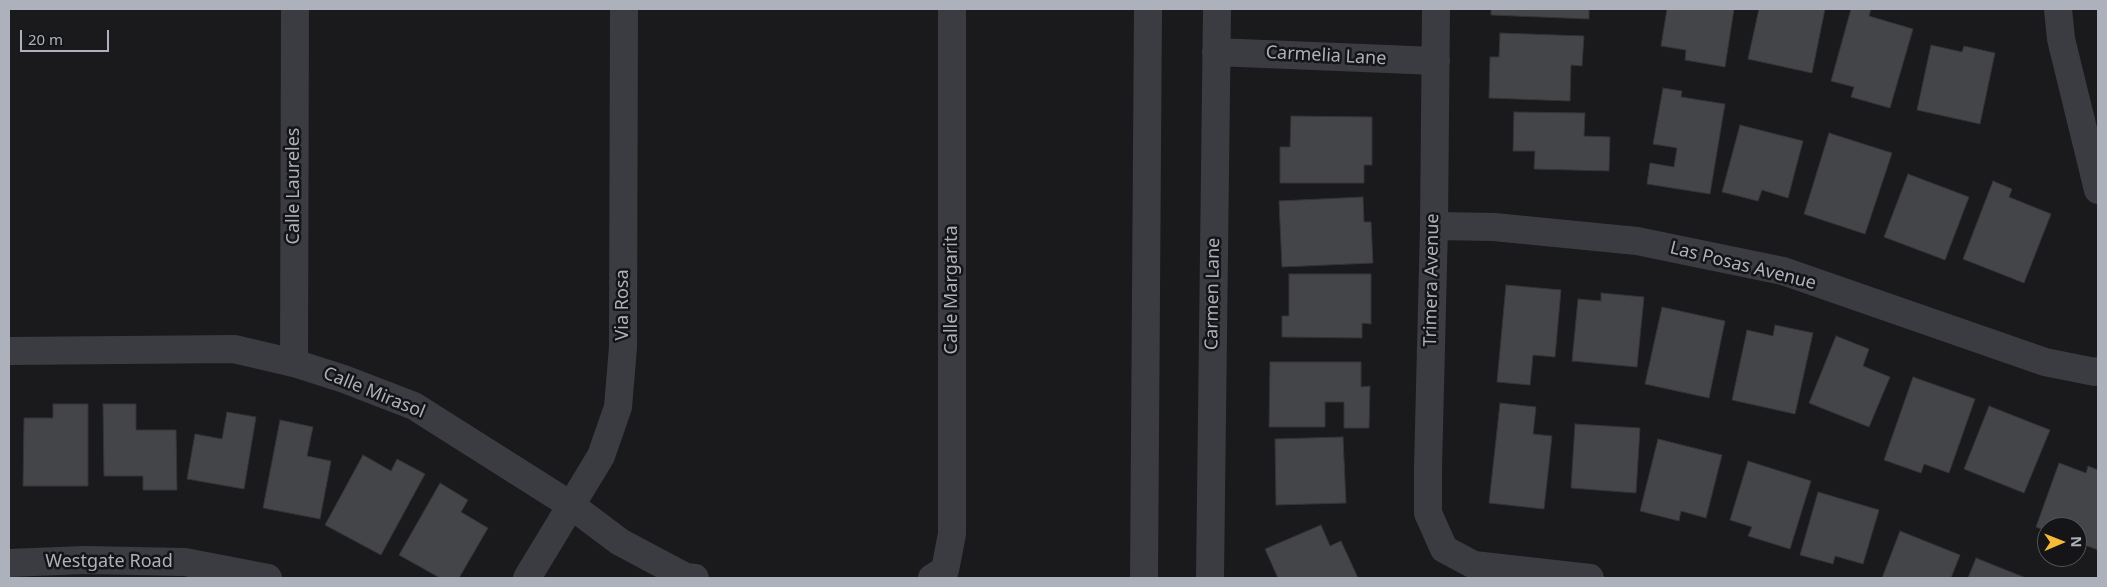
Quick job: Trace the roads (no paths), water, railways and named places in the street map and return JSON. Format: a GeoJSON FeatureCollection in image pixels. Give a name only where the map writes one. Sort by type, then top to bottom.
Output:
{"type":"FeatureCollection","features":[{"type":"Feature","properties":{"kind":"street","name":"Calle Laureles"},"geometry":{"type":"LineString","coordinates":[[294,363],[295,9]]}},
{"type":"Feature","properties":{"kind":"street","name":"Via Rosa"},"geometry":{"type":"LineString","coordinates":[[527,578],[601,456],[618,407],[623,347],[624,9]]}},
{"type":"Feature","properties":{"kind":"street","name":"Calle Margarita"},"geometry":{"type":"LineString","coordinates":[[938,574],[952,534],[952,9]]}},
{"type":"Feature","properties":{"kind":"street"},"geometry":{"type":"LineString","coordinates":[[1144,578],[1148,9]]}},
{"type":"Feature","properties":{"kind":"street","name":"Carmen Lane"},"geometry":{"type":"LineString","coordinates":[[1210,578],[1216,9]]}},
{"type":"Feature","properties":{"kind":"street","name":"Trimera Avenue"},"geometry":{"type":"LineString","coordinates":[[1436,9],[1428,513],[1444,549],[1474,565],[1590,578]]}},
{"type":"Feature","properties":{"kind":"street"},"geometry":{"type":"LineString","coordinates":[[2058,9],[2061,39],[2098,190]]}},
{"type":"Feature","properties":{"kind":"street","name":"Carmelia Lane"},"geometry":{"type":"LineString","coordinates":[[1216,52],[1436,61]]}},
{"type":"Feature","properties":{"kind":"street","name":"Las Posas Avenue"},"geometry":{"type":"LineString","coordinates":[[1434,226],[1494,227],[1637,240],[1773,269],[2045,362],[2098,371]]}},
{"type":"Feature","properties":{"kind":"street","name":"Calle Mirasol"},"geometry":{"type":"LineString","coordinates":[[9,351],[234,349],[294,363],[344,379],[414,406],[572,506],[620,542],[686,576],[695,578]]}},
{"type":"Feature","properties":{"kind":"street","name":"Westgate Road"},"geometry":{"type":"LineString","coordinates":[[9,563],[85,560],[185,562],[268,578]]}}]}
